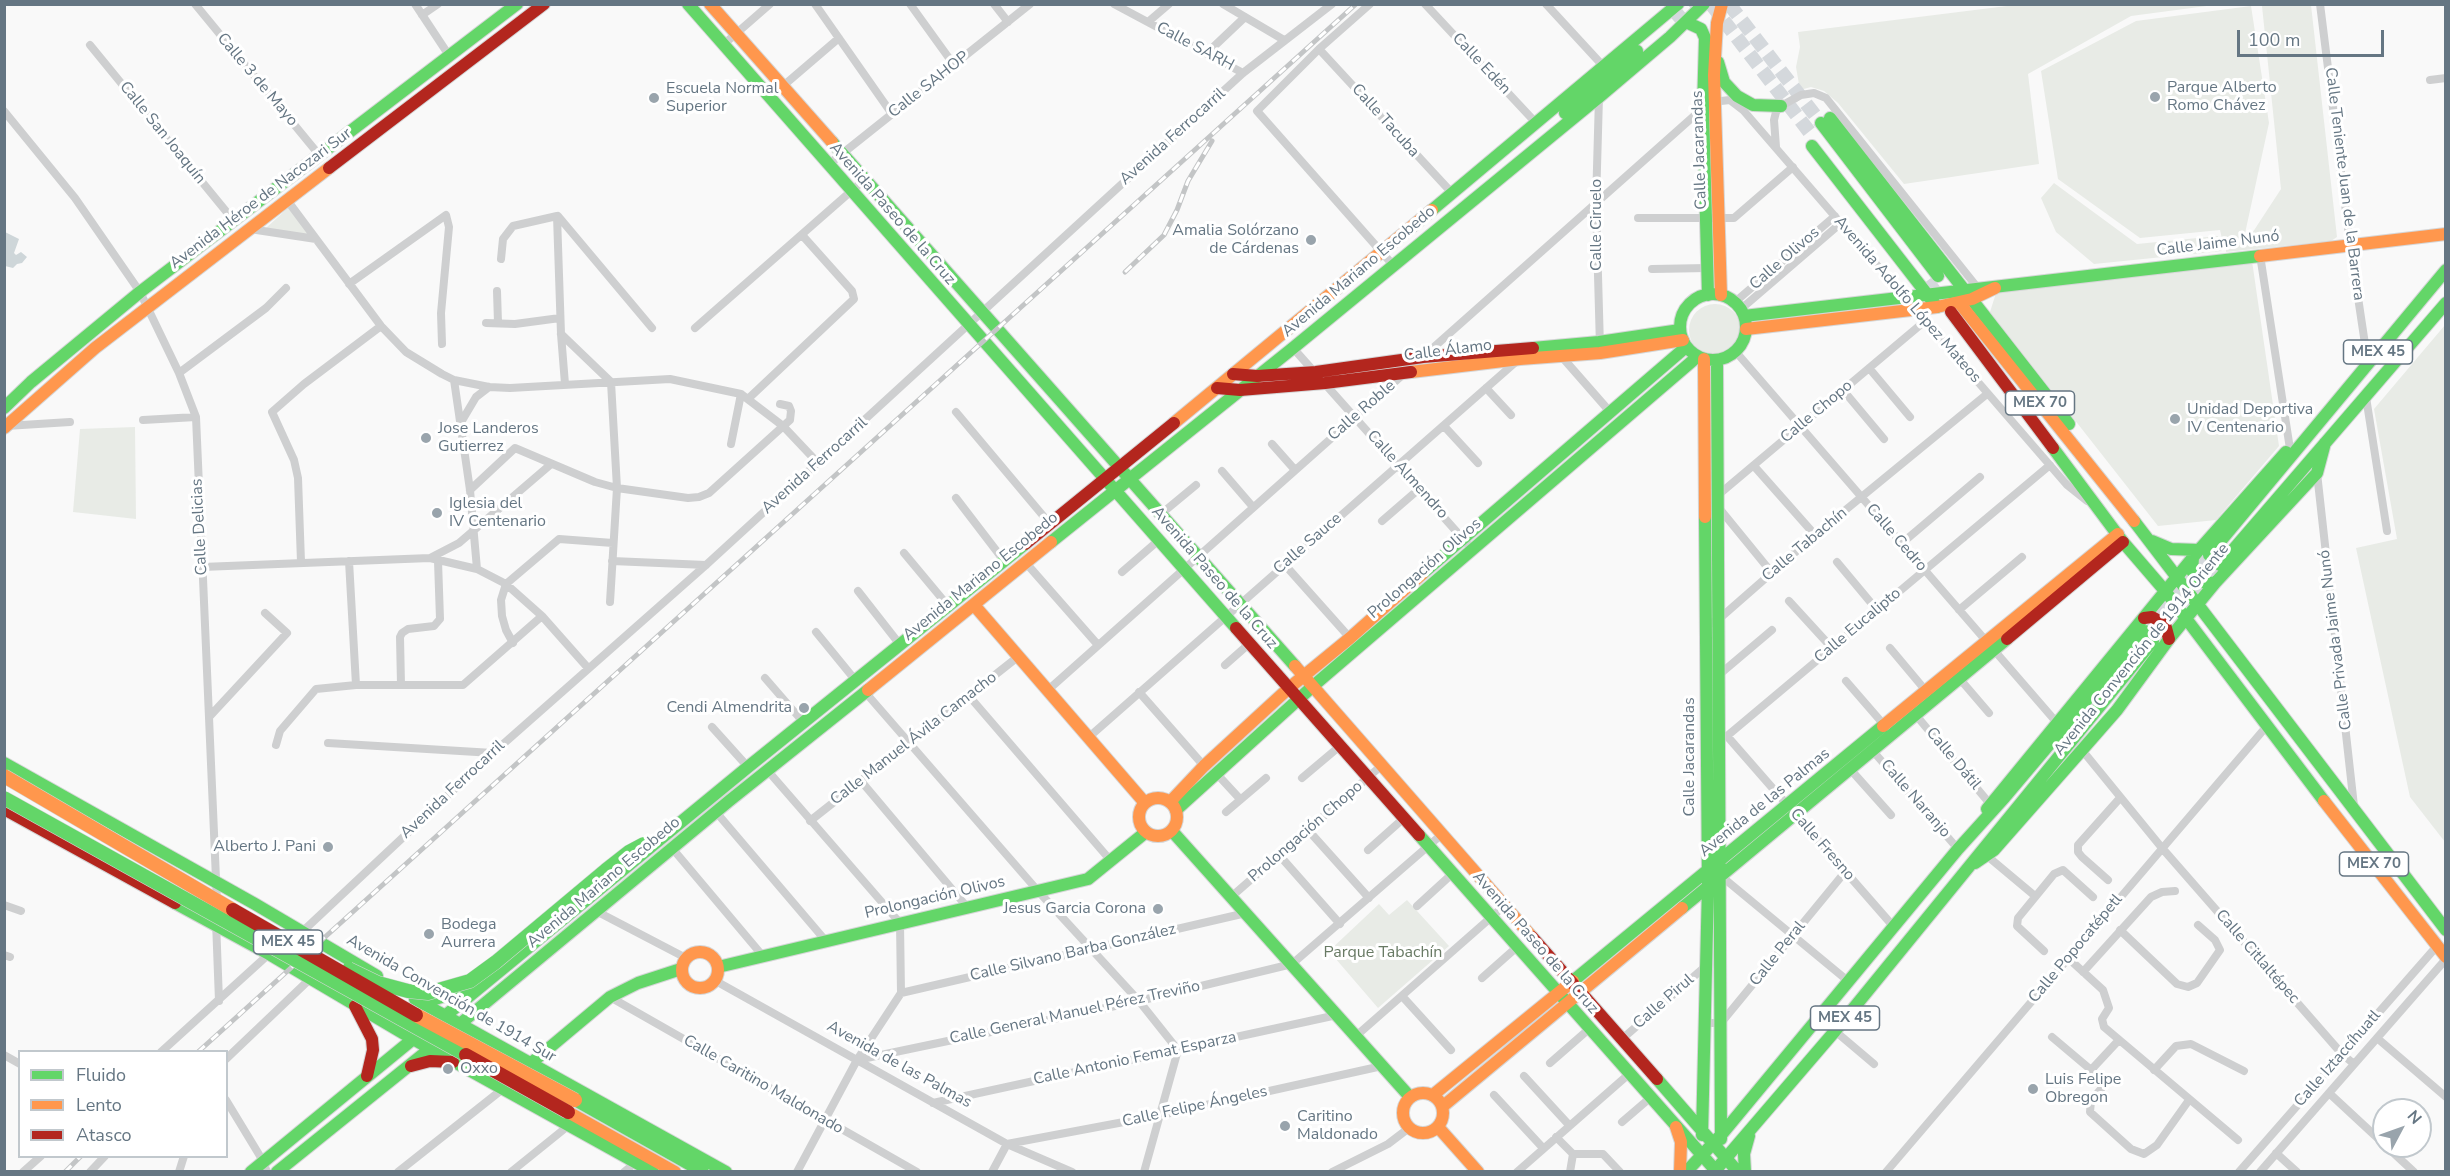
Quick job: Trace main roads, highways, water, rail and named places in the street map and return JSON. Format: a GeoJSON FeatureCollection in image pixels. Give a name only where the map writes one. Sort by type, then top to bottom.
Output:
{"type":"FeatureCollection","features":[{"type":"Feature","properties":{"kind":"main road","name":"Avenida Héroe de Nacozari Sur"},"geometry":{"type":"LineString","coordinates":[[5,427],[95,348],[148,306],[544,4]]}},
{"type":"Feature","properties":{"kind":"main road","name":"Avenida Paseo de la Cruz"},"geometry":{"type":"LineString","coordinates":[[688,4],[968,326],[1111,485],[1715,1171]]}},
{"type":"Feature","properties":{"kind":"main road","name":"Avenida Paseo de la Cruz"},"geometry":{"type":"LineString","coordinates":[[710,4],[982,310],[1702,1131],[1720,1147],[1738,1172]]}},
{"type":"Feature","properties":{"kind":"main road","name":"Avenida Mariano Escobedo"},"geometry":{"type":"LineString","coordinates":[[282,1170],[716,812],[725,796],[748,767],[804,723],[861,686],[974,605],[1026,563],[1233,374],[1604,67],[1674,13],[1704,4]]}},
{"type":"Feature","properties":{"kind":"main road","name":"Calle Jacarandas"},"geometry":{"type":"LineString","coordinates":[[1709,106],[1722,4]]}},
{"type":"Feature","properties":{"kind":"main road","name":"Avenida Héroe de Nacozari Sur"},"geometry":{"type":"LineString","coordinates":[[4,408],[140,291],[450,57],[513,6]]}},
{"type":"Feature","properties":{"kind":"main road","name":"Avenida Mariano Escobedo"},"geometry":{"type":"LineString","coordinates":[[1125,473],[1240,390],[1293,348],[1599,97],[1674,13]]}},
{"type":"Feature","properties":{"kind":"main road","name":"Calle Jacarandas"},"geometry":{"type":"LineString","coordinates":[[1674,13],[1701,29],[1706,38],[1714,295]]}},
{"type":"Feature","properties":{"kind":"main road"},"geometry":{"type":"LineString","coordinates":[[1499,156],[1523,147],[1674,13]]}},
{"type":"Feature","properties":{"kind":"main road"},"geometry":{"type":"LineString","coordinates":[[1715,49],[1724,82],[1737,96],[1754,105],[1781,106]]}},
{"type":"Feature","properties":{"kind":"main road"},"geometry":{"type":"LineString","coordinates":[[1937,307],[1931,284],[1825,121],[1969,298]]}},
{"type":"Feature","properties":{"kind":"main road"},"geometry":{"type":"LineString","coordinates":[[1811,140],[1931,284]]}},
{"type":"Feature","properties":{"kind":"main road","name":"Calle Jacarandas"},"geometry":{"type":"LineString","coordinates":[[1713,217],[1708,268],[1714,295]]}},
{"type":"Feature","properties":{"kind":"main road","name":"Calle Jaime Nunó"},"geometry":{"type":"LineString","coordinates":[[1741,314],[1937,307],[1995,288],[2445,234]]}},
{"type":"Feature","properties":{"kind":"main road","name":"Avenida Convención de 1914 Oriente"},"geometry":{"type":"LineString","coordinates":[[1686,1172],[1702,1154],[1752,1129],[1835,1031],[1969,866],[2147,630],[2166,592],[2312,434],[2445,270]]}},
{"type":"Feature","properties":{"kind":"main road","name":"Calle Jaime Nunó"},"geometry":{"type":"LineString","coordinates":[[1741,314],[1906,297],[1931,284],[1969,298]]}},
{"type":"Feature","properties":{"kind":"main road"},"geometry":{"type":"LineString","coordinates":[[1714,295],[1741,314],[1743,341],[1736,351],[1706,359],[1683,339],[1681,320],[1690,303],[1714,295]]}},
{"type":"Feature","properties":{"kind":"main road","name":"MEX 70"},"geometry":{"type":"LineString","coordinates":[[1969,298],[2109,477],[2118,501],[2354,807],[2445,930]]}},
{"type":"Feature","properties":{"kind":"main road","name":"MEX 70"},"geometry":{"type":"LineString","coordinates":[[1969,298],[2098,509],[2166,592],[2266,727],[2443,954]]}},
{"type":"Feature","properties":{"kind":"main road","name":"Avenida Convención de 1914 Oriente"},"geometry":{"type":"LineString","coordinates":[[2220,565],[2445,303]]}},
{"type":"Feature","properties":{"kind":"main road","name":"Calle Álamo"},"geometry":{"type":"LineString","coordinates":[[1233,374],[1257,376],[1316,372],[1423,357],[1520,354],[1683,339]]}},
{"type":"Feature","properties":{"kind":"main road","name":"Prolongación Olivos"},"geometry":{"type":"LineString","coordinates":[[1210,769],[1298,700],[1308,682],[1350,638],[1462,538],[1611,413],[1683,339]]}},
{"type":"Feature","properties":{"kind":"main road","name":"Calle Álamo"},"geometry":{"type":"LineString","coordinates":[[1217,388],[1240,390],[1325,383],[1405,373],[1520,354],[1562,357],[1600,347]]}},
{"type":"Feature","properties":{"kind":"main road","name":"Calle Jacarandas"},"geometry":{"type":"LineString","coordinates":[[1706,359],[1715,500],[1723,736],[1721,860],[1714,874]]}},
{"type":"Feature","properties":{"kind":"main road","name":"Prolongación Olivos"},"geometry":{"type":"LineString","coordinates":[[1173,806],[1289,688],[1308,682],[1405,607],[1585,455],[1706,359]]}},
{"type":"Feature","properties":{"kind":"main road","name":"Avenida Convención de 1914 Oriente"},"geometry":{"type":"LineString","coordinates":[[2201,554],[2290,449],[2312,434]]}},
{"type":"Feature","properties":{"kind":"main road"},"geometry":{"type":"LineString","coordinates":[[1575,443],[1585,455]]}},
{"type":"Feature","properties":{"kind":"main road","name":"Avenida Convención de 1914 Oriente"},"geometry":{"type":"LineString","coordinates":[[1969,866],[1986,855],[2082,750],[2117,710],[2169,639],[2215,583],[2317,473],[2324,457],[2325,443]]}},
{"type":"Feature","properties":{"kind":"main road","name":"Avenida Mariano Escobedo"},"geometry":{"type":"LineString","coordinates":[[251,1172],[265,1166],[276,1151],[413,1039],[446,1016],[651,844],[768,771],[901,646],[1050,524],[1111,485]]}},
{"type":"Feature","properties":{"kind":"main road","name":"Calle Jacarandas"},"geometry":{"type":"LineString","coordinates":[[1715,500],[1706,626],[1721,1023],[1720,1147]]}},
{"type":"Feature","properties":{"kind":"main road","name":"Avenida de las Palmas"},"geometry":{"type":"LineString","coordinates":[[1442,1107],[1576,987],[1792,810],[1885,726],[1926,692],[1990,646],[2120,538]]}},
{"type":"Feature","properties":{"kind":"main road"},"geometry":{"type":"LineString","coordinates":[[2149,540],[2171,549],[2201,554]]}},
{"type":"Feature","properties":{"kind":"main road"},"geometry":{"type":"LineString","coordinates":[[2201,554],[2192,564],[2196,577],[2208,584],[2215,583]]}},
{"type":"Feature","properties":{"kind":"main road"},"geometry":{"type":"LineString","coordinates":[[1395,597],[1405,607]]}},
{"type":"Feature","properties":{"kind":"main road"},"geometry":{"type":"LineString","coordinates":[[974,605],[1145,803]]}},
{"type":"Feature","properties":{"kind":"main road"},"geometry":{"type":"LineString","coordinates":[[2147,630],[2159,619],[2165,624],[2169,639]]}},
{"type":"Feature","properties":{"kind":"main road","name":"Avenida Convención de 1914 Oriente"},"geometry":{"type":"LineString","coordinates":[[1968,837],[1990,804],[2058,724],[2147,630]]}},
{"type":"Feature","properties":{"kind":"main road","name":"Avenida Convención de 1914 Oriente"},"geometry":{"type":"LineString","coordinates":[[1715,1171],[1720,1147],[1848,981],[1968,837],[2005,797],[2147,630]]}},
{"type":"Feature","properties":{"kind":"main road","name":"Avenida de las Palmas"},"geometry":{"type":"LineString","coordinates":[[1721,860],[1850,769],[1959,678],[1990,646]]}},
{"type":"Feature","properties":{"kind":"main road","name":"Avenida Convención de 1914 Sur"},"geometry":{"type":"LineString","coordinates":[[4,763],[255,904],[530,1064],[726,1172]]}},
{"type":"Feature","properties":{"kind":"main road","name":"Avenida Convención de 1914 Sur"},"geometry":{"type":"LineString","coordinates":[[4,776],[675,1172]]}},
{"type":"Feature","properties":{"kind":"main road","name":"Avenida Convención de 1914 Sur"},"geometry":{"type":"LineString","coordinates":[[4,798],[653,1158],[704,1172]]}},
{"type":"Feature","properties":{"kind":"main road"},"geometry":{"type":"LineString","coordinates":[[1157,798],[1173,806],[1177,821],[1172,831],[1156,837],[1146,832],[1139,821],[1139,814],[1145,803],[1157,798]]}},
{"type":"Feature","properties":{"kind":"main road","name":"Avenida Convención de 1914 Sur"},"geometry":{"type":"LineString","coordinates":[[4,809],[269,954],[413,1039],[504,1088],[568,1126],[629,1167],[653,1158]]}},
{"type":"Feature","properties":{"kind":"main road"},"geometry":{"type":"LineString","coordinates":[[1172,831],[1410,1097]]}},
{"type":"Feature","properties":{"kind":"main road","name":"Prolongación Olivos"},"geometry":{"type":"LineString","coordinates":[[716,974],[762,955],[1088,879],[1146,832]]}},
{"type":"Feature","properties":{"kind":"main road"},"geometry":{"type":"LineString","coordinates":[[311,956],[325,957],[378,982],[408,991],[428,993],[447,989],[470,981],[629,852],[651,844]]}},
{"type":"Feature","properties":{"kind":"main road","name":"Avenida de las Palmas"},"geometry":{"type":"LineString","coordinates":[[1641,934],[1708,886],[1714,874]]}},
{"type":"Feature","properties":{"kind":"main road"},"geometry":{"type":"LineString","coordinates":[[1702,1154],[1708,886]]}},
{"type":"Feature","properties":{"kind":"main road"},"geometry":{"type":"LineString","coordinates":[[238,938],[248,934],[257,923],[259,916],[255,904]]}},
{"type":"Feature","properties":{"kind":"main road"},"geometry":{"type":"LineString","coordinates":[[313,979],[330,969],[330,948]]}},
{"type":"Feature","properties":{"kind":"main road"},"geometry":{"type":"LineString","coordinates":[[530,1064],[610,997],[684,963],[691,954],[703,952],[713,957],[716,974],[707,986],[696,987],[685,981],[684,963]]}},
{"type":"Feature","properties":{"kind":"main road"},"geometry":{"type":"LineString","coordinates":[[339,994],[334,988],[335,977],[348,967],[357,964]]}},
{"type":"Feature","properties":{"kind":"main road"},"geometry":{"type":"LineString","coordinates":[[416,999],[435,999],[485,983]]}},
{"type":"Feature","properties":{"kind":"main road","name":"Avenida de las Palmas"},"geometry":{"type":"LineString","coordinates":[[1433,1095],[1563,999]]}},
{"type":"Feature","properties":{"kind":"main road"},"geometry":{"type":"LineString","coordinates":[[352,1003],[372,1039],[373,1050],[367,1076]]}},
{"type":"Feature","properties":{"kind":"main road"},"geometry":{"type":"LineString","coordinates":[[402,1070],[430,1061],[462,1064]]}},
{"type":"Feature","properties":{"kind":"main road"},"geometry":{"type":"LineString","coordinates":[[1424,1093],[1433,1095],[1442,1107],[1443,1114],[1438,1127],[1427,1133],[1420,1133],[1409,1128],[1403,1117],[1403,1108],[1410,1097],[1424,1093]]}},
{"type":"Feature","properties":{"kind":"main road"},"geometry":{"type":"LineString","coordinates":[[1438,1127],[1474,1170]]}},
{"type":"Feature","properties":{"kind":"main road"},"geometry":{"type":"LineString","coordinates":[[1676,1127],[1681,1142],[1680,1172]]}},
{"type":"Feature","properties":{"kind":"main road"},"geometry":{"type":"LineString","coordinates":[[1745,1172],[1744,1154],[1752,1129]]}},
{"type":"Feature","properties":{"kind":"tunnel"},"geometry":{"type":"LineString","coordinates":[[1673,20],[1691,4]]}},
{"type":"Feature","properties":{"kind":"tunnel"},"geometry":{"type":"LineString","coordinates":[[1711,4],[1811,134]]}},
{"type":"Feature","properties":{"kind":"tunnel"},"geometry":{"type":"LineString","coordinates":[[1729,4],[1821,123]]}},
{"type":"Feature","properties":{"kind":"tunnel"},"geometry":{"type":"LineString","coordinates":[[1927,281],[1942,301]]}},
{"type":"Feature","properties":{"kind":"tunnel"},"geometry":{"type":"LineString","coordinates":[[2145,631],[2209,555]]}},
{"type":"Feature","properties":{"kind":"tunnel"},"geometry":{"type":"LineString","coordinates":[[2153,641],[2220,565]]}},
{"type":"Feature","properties":{"kind":"railway"},"geometry":{"type":"LineString","coordinates":[[200,1050],[1356,4]]}},
{"type":"Feature","properties":{"kind":"railway"},"geometry":{"type":"LineString","coordinates":[[1125,272],[1164,235],[1188,181],[1212,141]]}},
{"type":"Feature","properties":{"kind":"railway"},"geometry":{"type":"LineString","coordinates":[[65,1172],[79,1158]]}},
{"type":"Feature","properties":{"kind":"place","name":"Parque Alberto Romo Chávez"},"geometry":{"type":"Point","coordinates":[2155,97]}},
{"type":"Feature","properties":{"kind":"place","name":"Escuela Normal Superior"},"geometry":{"type":"Point","coordinates":[654,98]}},
{"type":"Feature","properties":{"kind":"place","name":"Amalia Solórzano de Cárdenas"},"geometry":{"type":"Point","coordinates":[1311,240]}},
{"type":"Feature","properties":{"kind":"place","name":"Unidad Deportiva IV Centenario"},"geometry":{"type":"Point","coordinates":[2175,419]}},
{"type":"Feature","properties":{"kind":"place","name":"Jose Landeros Gutierrez"},"geometry":{"type":"Point","coordinates":[426,438]}},
{"type":"Feature","properties":{"kind":"place","name":"Iglesia del IV Centenario"},"geometry":{"type":"Point","coordinates":[437,513]}},
{"type":"Feature","properties":{"kind":"place","name":"Cendi Almendrita"},"geometry":{"type":"Point","coordinates":[804,708]}},
{"type":"Feature","properties":{"kind":"place","name":"Alberto J. Pani"},"geometry":{"type":"Point","coordinates":[328,847]}},
{"type":"Feature","properties":{"kind":"place","name":"Jesus Garcia Corona"},"geometry":{"type":"Point","coordinates":[1158,909]}},
{"type":"Feature","properties":{"kind":"place","name":"Bodega Aurrera"},"geometry":{"type":"Point","coordinates":[429,934]}},
{"type":"Feature","properties":{"kind":"place","name":"Oxxo"},"geometry":{"type":"Point","coordinates":[448,1069]}},
{"type":"Feature","properties":{"kind":"place","name":"Luis Felipe Obregon"},"geometry":{"type":"Point","coordinates":[2033,1089]}},
{"type":"Feature","properties":{"kind":"place","name":"Caritino Maldonado"},"geometry":{"type":"Point","coordinates":[1285,1126]}},
{"type":"Feature","properties":{"kind":"park label","name":"Parque Tabachín"},"geometry":{"type":"Point","coordinates":[1383,953]}}]}
